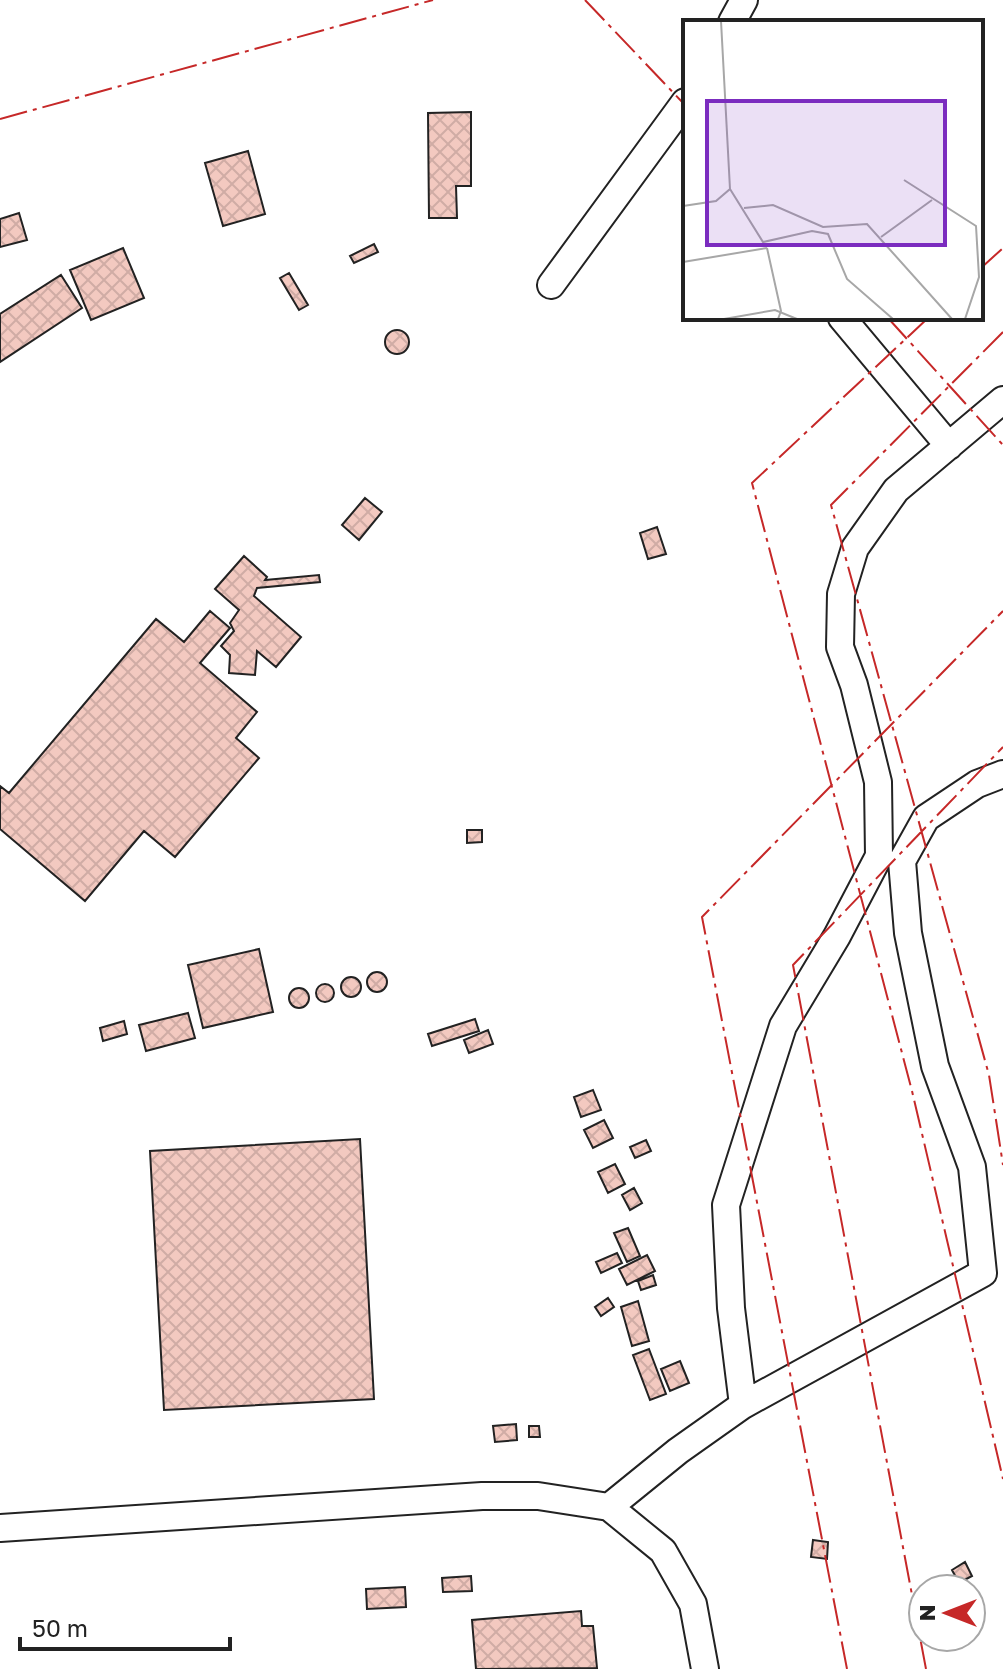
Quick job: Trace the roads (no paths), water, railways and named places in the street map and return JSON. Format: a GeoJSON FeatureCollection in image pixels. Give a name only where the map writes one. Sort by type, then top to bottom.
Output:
{"type":"FeatureCollection","features":[{"type":"Feature","properties":{"kind":"street"},"geometry":{"type":"LineString","coordinates":[[733,20],[744,0]]}},
{"type":"Feature","properties":{"kind":"street"},"geometry":{"type":"LineString","coordinates":[[551,285],[683,105]]}},
{"type":"Feature","properties":{"kind":"street"},"geometry":{"type":"LineString","coordinates":[[844,320],[949,446]]}},
{"type":"Feature","properties":{"kind":"street"},"geometry":{"type":"LineString","coordinates":[[609,1507],[678,1451],[743,1405],[993,1267],[972,1167],[935,1066],[890,858],[878,782],[854,685],[840,647],[841,594],[855,548],[896,490],[1003,400]]}},
{"type":"Feature","properties":{"kind":"street"},"geometry":{"type":"LineString","coordinates":[[743,1405],[731,1308],[726,1205],[783,1026],[837,936],[890,858],[926,818],[977,784],[1003,774]]}},
{"type":"Feature","properties":{"kind":"street"},"geometry":{"type":"LineString","coordinates":[[0,1528],[482,1496],[538,1496],[609,1507],[663,1551],[693,1604],[705,1669]]}}]}
